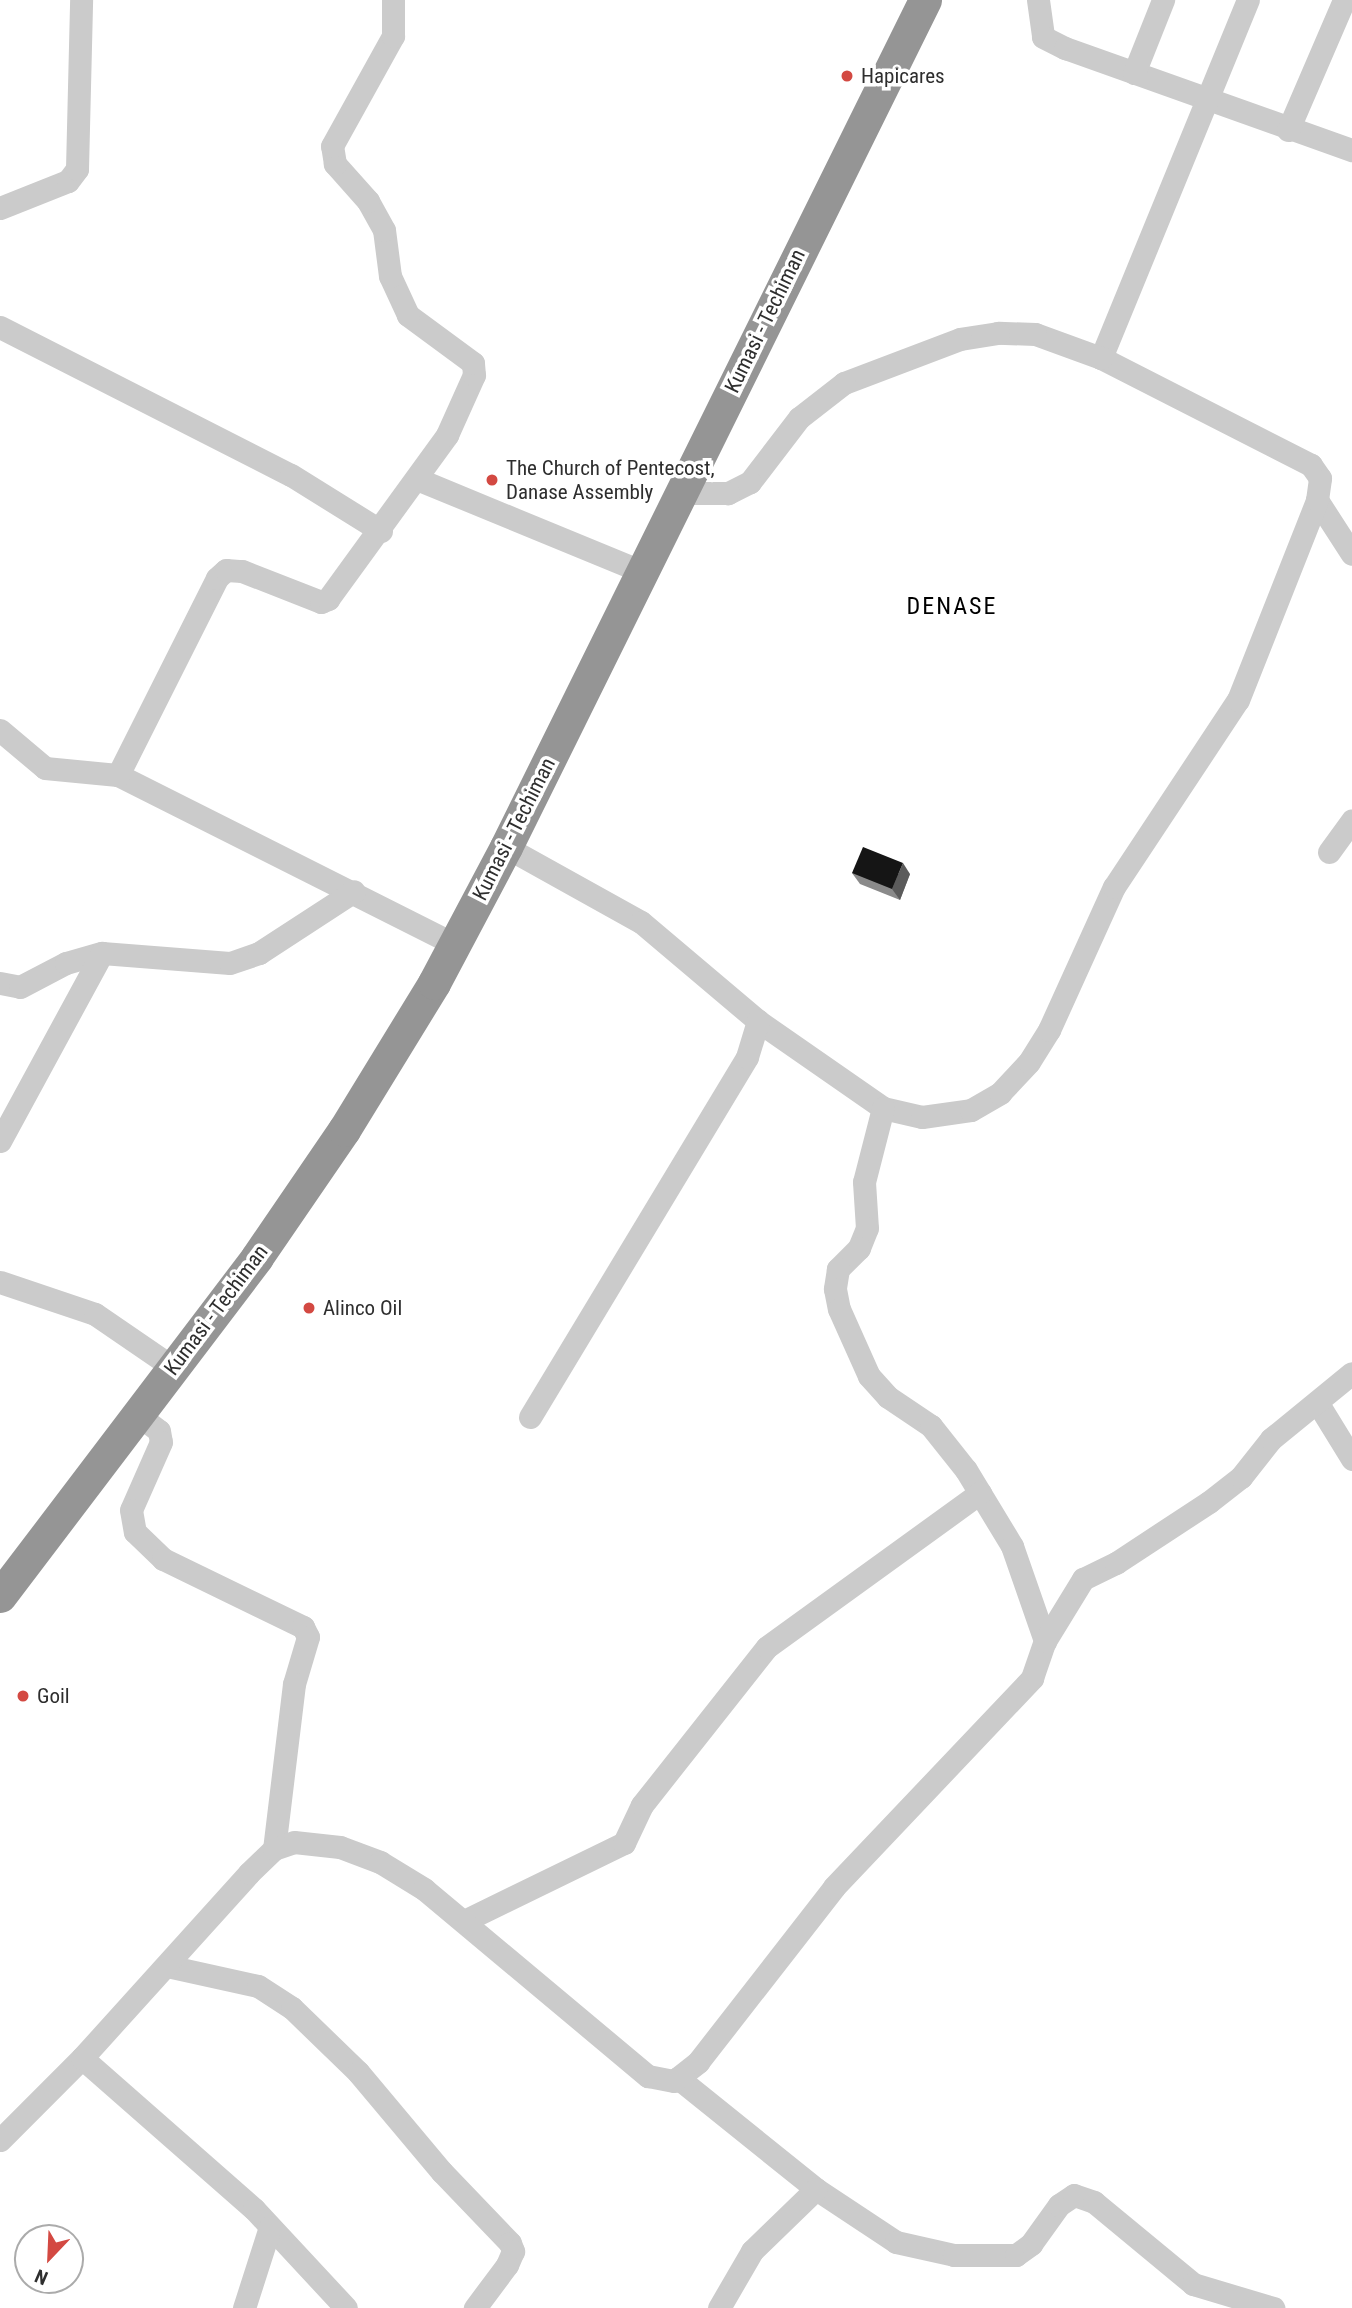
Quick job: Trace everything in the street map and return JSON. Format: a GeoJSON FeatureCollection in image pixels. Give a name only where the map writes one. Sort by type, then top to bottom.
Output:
{"type":"FeatureCollection","features":[{"type":"Feature","properties":{"kind":"highway","name":"Kumasi - Techiman"},"geometry":{"type":"LineString","coordinates":[[0,1596],[173,1368],[326,1158],[454,944],[506,847],[925,0]]}},
{"type":"Feature","properties":{"kind":"street"},"geometry":{"type":"LineString","coordinates":[[0,208],[68,181],[77,169],[81,0]]}},
{"type":"Feature","properties":{"kind":"street"},"geometry":{"type":"LineString","coordinates":[[118,775],[226,570],[321,603],[381,531],[447,435],[474,375],[473,363],[408,316],[398,300],[384,230],[368,201],[335,164],[332,146],[394,36],[393,0]]}},
{"type":"Feature","properties":{"kind":"street"},"geometry":{"type":"LineString","coordinates":[[1038,0],[1043,37],[1288,130],[1352,150]]}},
{"type":"Feature","properties":{"kind":"street"},"geometry":{"type":"LineString","coordinates":[[1133,73],[1163,0]]}},
{"type":"Feature","properties":{"kind":"street"},"geometry":{"type":"LineString","coordinates":[[1101,358],[1248,0]]}},
{"type":"Feature","properties":{"kind":"street"},"geometry":{"type":"LineString","coordinates":[[1288,130],[1344,0]]}},
{"type":"Feature","properties":{"kind":"street"},"geometry":{"type":"LineString","coordinates":[[0,327],[291,475],[381,531]]}},
{"type":"Feature","properties":{"kind":"street"},"geometry":{"type":"LineString","coordinates":[[506,847],[641,922],[758,1021],[883,1108],[922,1117],[971,1110],[1000,1093],[1028,1062],[1049,1030],[1114,887],[1238,700],[1317,500],[1320,478],[1311,465],[1101,358],[1035,334],[998,332],[960,339],[844,383],[799,418],[750,482],[727,493],[682,493]]}},
{"type":"Feature","properties":{"kind":"street"},"geometry":{"type":"LineString","coordinates":[[417,479],[643,572]]}},
{"type":"Feature","properties":{"kind":"street"},"geometry":{"type":"LineString","coordinates":[[1317,500],[1352,554]]}},
{"type":"Feature","properties":{"kind":"street"},"geometry":{"type":"LineString","coordinates":[[0,730],[45,768],[118,775],[355,891],[454,944]]}},
{"type":"Feature","properties":{"kind":"street"},"geometry":{"type":"LineString","coordinates":[[1329,852],[1352,820]]}},
{"type":"Feature","properties":{"kind":"street"},"geometry":{"type":"LineString","coordinates":[[0,983],[20,987],[66,963],[102,953],[230,963],[259,953],[355,891]]}},
{"type":"Feature","properties":{"kind":"street"},"geometry":{"type":"LineString","coordinates":[[0,1141],[102,953]]}},
{"type":"Feature","properties":{"kind":"street"},"geometry":{"type":"LineString","coordinates":[[530,1417],[747,1057],[758,1021]]}},
{"type":"Feature","properties":{"kind":"street"},"geometry":{"type":"LineString","coordinates":[[883,1108],[864,1182],[867,1228],[859,1248],[838,1269],[835,1289],[839,1310],[869,1376],[888,1397],[931,1426],[980,1493],[1012,1546],[1045,1641]]}},
{"type":"Feature","properties":{"kind":"street"},"geometry":{"type":"LineString","coordinates":[[0,1282],[95,1314],[173,1368]]}},
{"type":"Feature","properties":{"kind":"street"},"geometry":{"type":"LineString","coordinates":[[678,2078],[698,2062],[834,1886],[1032,1678],[1045,1641],[1083,1579],[1116,1563],[1209,1502],[1241,1477],[1271,1439],[1352,1374]]}},
{"type":"Feature","properties":{"kind":"street"},"geometry":{"type":"LineString","coordinates":[[1317,1402],[1352,1459]]}},
{"type":"Feature","properties":{"kind":"street"},"geometry":{"type":"LineString","coordinates":[[138,1415],[159,1431],[161,1441],[131,1510],[135,1532],[163,1559],[303,1627],[308,1637],[294,1684],[274,1849]]}},
{"type":"Feature","properties":{"kind":"street"},"geometry":{"type":"LineString","coordinates":[[464,1921],[624,1843],[642,1805],[767,1647],[980,1493]]}},
{"type":"Feature","properties":{"kind":"street"},"geometry":{"type":"LineString","coordinates":[[0,2140],[82,2058],[274,1849],[294,1842],[340,1847],[360,1854],[424,1889],[648,2076],[678,2078],[816,2189],[896,2242],[954,2255],[1016,2255],[1031,2244],[1059,2204],[1074,2195],[1094,2202],[1192,2284],[1273,2308]]}},
{"type":"Feature","properties":{"kind":"street"},"geometry":{"type":"LineString","coordinates":[[167,1966],[258,1986],[292,2008],[358,2072],[442,2172],[510,2243],[507,2265],[475,2308]]}},
{"type":"Feature","properties":{"kind":"street"},"geometry":{"type":"LineString","coordinates":[[82,2058],[270,2227],[346,2308]]}},
{"type":"Feature","properties":{"kind":"street"},"geometry":{"type":"LineString","coordinates":[[719,2308],[752,2251],[816,2189]]}},
{"type":"Feature","properties":{"kind":"street"},"geometry":{"type":"LineString","coordinates":[[244,2308],[270,2227]]}},
{"type":"Feature","properties":{"kind":"building"},"geometry":{"type":"Polygon","coordinates":[[[863,847],[903,863],[892,889],[852,873],[863,847]]]}},
{"type":"Feature","properties":{"kind":"place","name":"Hapicares"},"geometry":{"type":"Point","coordinates":[847,76]}},
{"type":"Feature","properties":{"kind":"place","name":"The Church of Pentecost, Danase Assembly"},"geometry":{"type":"Point","coordinates":[492,480]}},
{"type":"Feature","properties":{"kind":"place","name":"Alinco Oil"},"geometry":{"type":"Point","coordinates":[309,1308]}},
{"type":"Feature","properties":{"kind":"place","name":"Goil"},"geometry":{"type":"Point","coordinates":[23,1696]}},
{"type":"Feature","properties":{"kind":"district","name":"DENASE"},"geometry":{"type":"Point","coordinates":[952,607]}}]}
